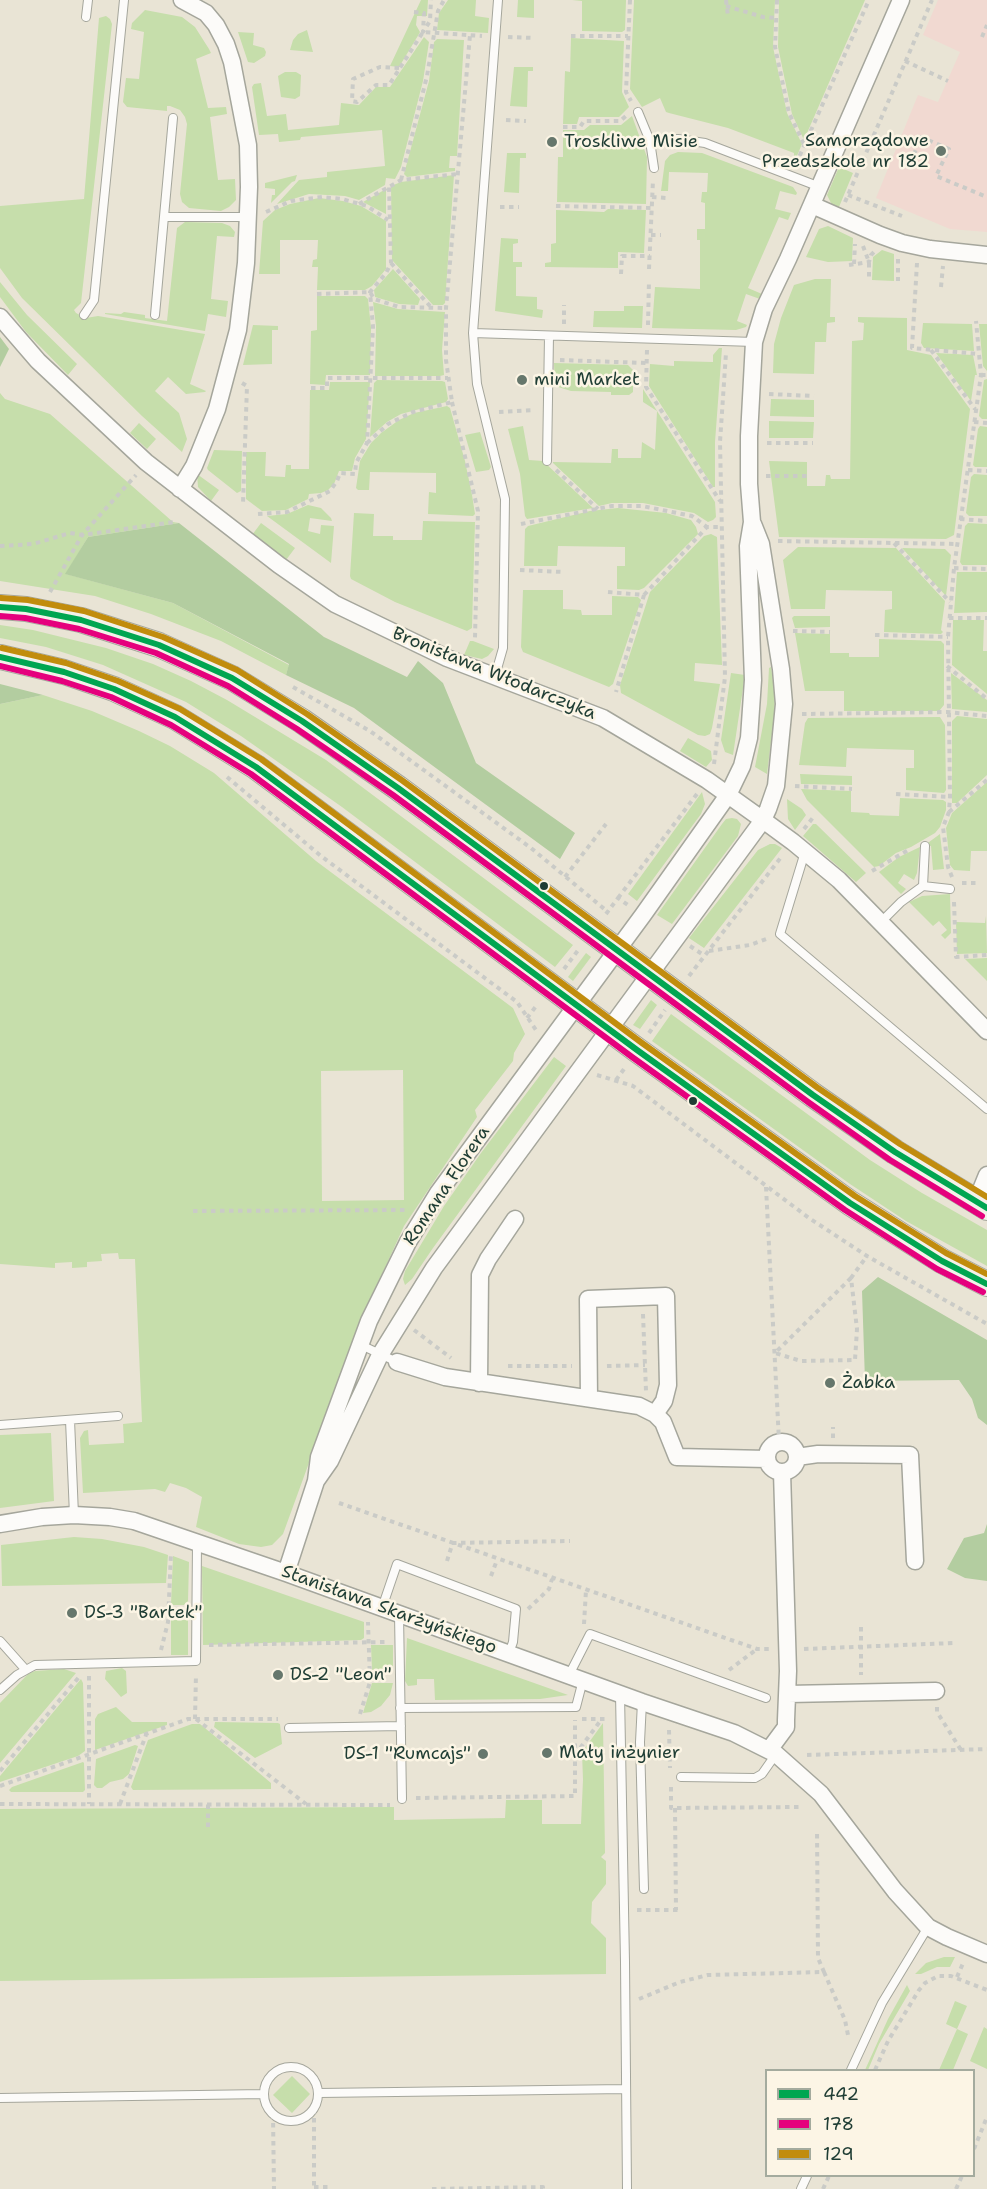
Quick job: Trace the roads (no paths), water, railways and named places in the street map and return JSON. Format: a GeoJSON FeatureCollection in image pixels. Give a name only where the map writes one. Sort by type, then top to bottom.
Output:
{"type":"FeatureCollection","features":[{"type":"Feature","properties":{"kind":"main road"},"geometry":{"type":"LineString","coordinates":[[0,607],[26,609],[81,620],[159,645],[232,678],[302,722],[398,788],[616,951],[886,1146],[981,1205]]}},
{"type":"Feature","properties":{"kind":"main road"},"geometry":{"type":"LineString","coordinates":[[0,657],[64,672],[114,689],[185,723],[256,767],[576,1005],[850,1203],[942,1261],[987,1284]]}},
{"type":"Feature","properties":{"kind":"street"},"geometry":{"type":"LineString","coordinates":[[180,489],[194,466],[217,409],[238,330],[253,216],[248,145],[232,62],[216,25],[206,13],[182,0]]}},
{"type":"Feature","properties":{"kind":"street"},"geometry":{"type":"LineString","coordinates":[[752,522],[749,436],[754,342],[764,309],[901,0]]}},
{"type":"Feature","properties":{"kind":"street"},"geometry":{"type":"LineString","coordinates":[[812,205],[880,236],[902,243],[930,249],[987,255]]}},
{"type":"Feature","properties":{"kind":"street","name":"Bronisława Włodarczyka"},"geometry":{"type":"LineString","coordinates":[[0,317],[38,361],[146,462],[279,565],[335,604],[438,653],[603,718],[675,760],[763,820],[839,880],[987,1031]]}},
{"type":"Feature","properties":{"kind":"street","name":"Romana Florera"},"geometry":{"type":"LineString","coordinates":[[286,1573],[315,1481],[319,1457],[369,1321],[408,1242],[426,1211],[728,795],[742,766],[749,738],[754,652],[748,546],[752,522]]}},
{"type":"Feature","properties":{"kind":"street","name":"Romana Florera"},"geometry":{"type":"LineString","coordinates":[[315,1481],[330,1461],[380,1355],[434,1268],[763,820],[776,786],[784,704],[781,669],[761,544],[752,522]]}},
{"type":"Feature","properties":{"kind":"street"},"geometry":{"type":"LineString","coordinates":[[981,1205],[987,1175]]}},
{"type":"Feature","properties":{"kind":"street"},"geometry":{"type":"LineString","coordinates":[[479,1375],[480,1275],[515,1219]]}},
{"type":"Feature","properties":{"kind":"street"},"geometry":{"type":"LineString","coordinates":[[589,1398],[588,1299],[666,1296],[668,1385],[664,1401],[651,1411]]}},
{"type":"Feature","properties":{"kind":"street"},"geometry":{"type":"LineString","coordinates":[[397,1362],[445,1377],[479,1375],[639,1406],[651,1411],[663,1422],[677,1457],[766,1459]]}},
{"type":"Feature","properties":{"kind":"street"},"geometry":{"type":"LineString","coordinates":[[779,1442],[790,1444],[795,1449],[797,1457],[793,1467],[782,1472],[772,1468],[766,1459],[769,1448],[779,1442]]}},
{"type":"Feature","properties":{"kind":"street"},"geometry":{"type":"LineString","coordinates":[[797,1457],[818,1454],[910,1455],[915,1562]]}},
{"type":"Feature","properties":{"kind":"street"},"geometry":{"type":"LineString","coordinates":[[772,1752],[786,1727],[788,1694],[782,1472]]}},
{"type":"Feature","properties":{"kind":"street","name":"Stanisława Skarżyńskiego"},"geometry":{"type":"LineString","coordinates":[[0,1524],[33,1518],[75,1515],[110,1516],[134,1521],[734,1733],[772,1752],[821,1794],[895,1891],[928,1927]]}},
{"type":"Feature","properties":{"kind":"street"},"geometry":{"type":"LineString","coordinates":[[788,1694],[936,1691]]}},
{"type":"Feature","properties":{"kind":"street"},"geometry":{"type":"LineString","coordinates":[[928,1927],[987,1954]]}},
{"type":"Feature","properties":{"kind":"lane"},"geometry":{"type":"LineString","coordinates":[[86,17],[88,0]]}},
{"type":"Feature","properties":{"kind":"lane"},"geometry":{"type":"LineString","coordinates":[[84,315],[94,300],[124,0]]}},
{"type":"Feature","properties":{"kind":"lane"},"geometry":{"type":"LineString","coordinates":[[495,676],[503,648],[505,499],[477,384],[473,333],[498,0]]}},
{"type":"Feature","properties":{"kind":"lane"},"geometry":{"type":"LineString","coordinates":[[636,110],[650,141],[654,168]]}},
{"type":"Feature","properties":{"kind":"lane"},"geometry":{"type":"LineString","coordinates":[[155,315],[173,118]]}},
{"type":"Feature","properties":{"kind":"lane"},"geometry":{"type":"LineString","coordinates":[[650,141],[678,140],[705,143],[820,187]]}},
{"type":"Feature","properties":{"kind":"lane"},"geometry":{"type":"LineString","coordinates":[[165,217],[253,216]]}},
{"type":"Feature","properties":{"kind":"lane"},"geometry":{"type":"LineString","coordinates":[[473,333],[754,342]]}},
{"type":"Feature","properties":{"kind":"lane"},"geometry":{"type":"LineString","coordinates":[[547,461],[549,336]]}},
{"type":"Feature","properties":{"kind":"lane"},"geometry":{"type":"LineString","coordinates":[[797,846],[780,934],[987,1109]]}},
{"type":"Feature","properties":{"kind":"lane"},"geometry":{"type":"LineString","coordinates":[[924,886],[925,846]]}},
{"type":"Feature","properties":{"kind":"lane"},"geometry":{"type":"LineString","coordinates":[[880,923],[901,902],[924,886],[950,889]]}},
{"type":"Feature","properties":{"kind":"lane"},"geometry":{"type":"LineString","coordinates":[[361,1345],[397,1362]]}},
{"type":"Feature","properties":{"kind":"lane"},"geometry":{"type":"LineString","coordinates":[[0,1425],[118,1416]]}},
{"type":"Feature","properties":{"kind":"lane"},"geometry":{"type":"LineString","coordinates":[[70,1420],[75,1515]]}},
{"type":"Feature","properties":{"kind":"lane"},"geometry":{"type":"LineString","coordinates":[[0,1690],[26,1669],[43,1664],[196,1661],[197,1542]]}},
{"type":"Feature","properties":{"kind":"lane"},"geometry":{"type":"LineString","coordinates":[[382,1608],[397,1564],[516,1609],[513,1642],[509,1653]]}},
{"type":"Feature","properties":{"kind":"lane"},"geometry":{"type":"LineString","coordinates":[[399,1614],[402,1798]]}},
{"type":"Feature","properties":{"kind":"lane"},"geometry":{"type":"LineString","coordinates":[[400,1708],[576,1707],[576,1677],[590,1634],[766,1698]]}},
{"type":"Feature","properties":{"kind":"lane"},"geometry":{"type":"LineString","coordinates":[[0,1641],[26,1669]]}},
{"type":"Feature","properties":{"kind":"lane"},"geometry":{"type":"LineString","coordinates":[[620,1693],[627,2189]]}},
{"type":"Feature","properties":{"kind":"lane"},"geometry":{"type":"LineString","coordinates":[[642,1702],[640,1742],[644,1888]]}},
{"type":"Feature","properties":{"kind":"lane"},"geometry":{"type":"LineString","coordinates":[[289,1728],[400,1726]]}},
{"type":"Feature","properties":{"kind":"lane"},"geometry":{"type":"LineString","coordinates":[[681,1777],[754,1778],[762,1774],[772,1752]]}},
{"type":"Feature","properties":{"kind":"lane"},"geometry":{"type":"LineString","coordinates":[[851,2069],[882,2003],[928,1927]]}},
{"type":"Feature","properties":{"kind":"lane"},"geometry":{"type":"LineString","coordinates":[[288,2066],[301,2068],[311,2075],[318,2086],[319,2093],[314,2109],[298,2120],[285,2120],[273,2114],[266,2105],[264,2094],[271,2075],[288,2066]]}},
{"type":"Feature","properties":{"kind":"lane"},"geometry":{"type":"LineString","coordinates":[[319,2093],[626,2089]]}},
{"type":"Feature","properties":{"kind":"lane"},"geometry":{"type":"LineString","coordinates":[[0,2098],[264,2094]]}},
{"type":"Feature","properties":{"kind":"place","name":"Troskliwe Misie"},"geometry":{"type":"Point","coordinates":[552,142]}},
{"type":"Feature","properties":{"kind":"place","name":"Samorządowe Przedszkole nr 182"},"geometry":{"type":"Point","coordinates":[941,151]}},
{"type":"Feature","properties":{"kind":"place","name":"mini Market"},"geometry":{"type":"Point","coordinates":[522,380]}},
{"type":"Feature","properties":{"kind":"place","name":"Żabka"},"geometry":{"type":"Point","coordinates":[830,1383]}},
{"type":"Feature","properties":{"kind":"place","name":"DS-3 \"Bartek\""},"geometry":{"type":"Point","coordinates":[72,1613]}},
{"type":"Feature","properties":{"kind":"place","name":"DS-2 \"Leon\""},"geometry":{"type":"Point","coordinates":[278,1675]}},
{"type":"Feature","properties":{"kind":"place","name":"Mały inżynier"},"geometry":{"type":"Point","coordinates":[547,1753]}},
{"type":"Feature","properties":{"kind":"place","name":"DS-1 \"Rumcajs\""},"geometry":{"type":"Point","coordinates":[483,1754]}}]}
